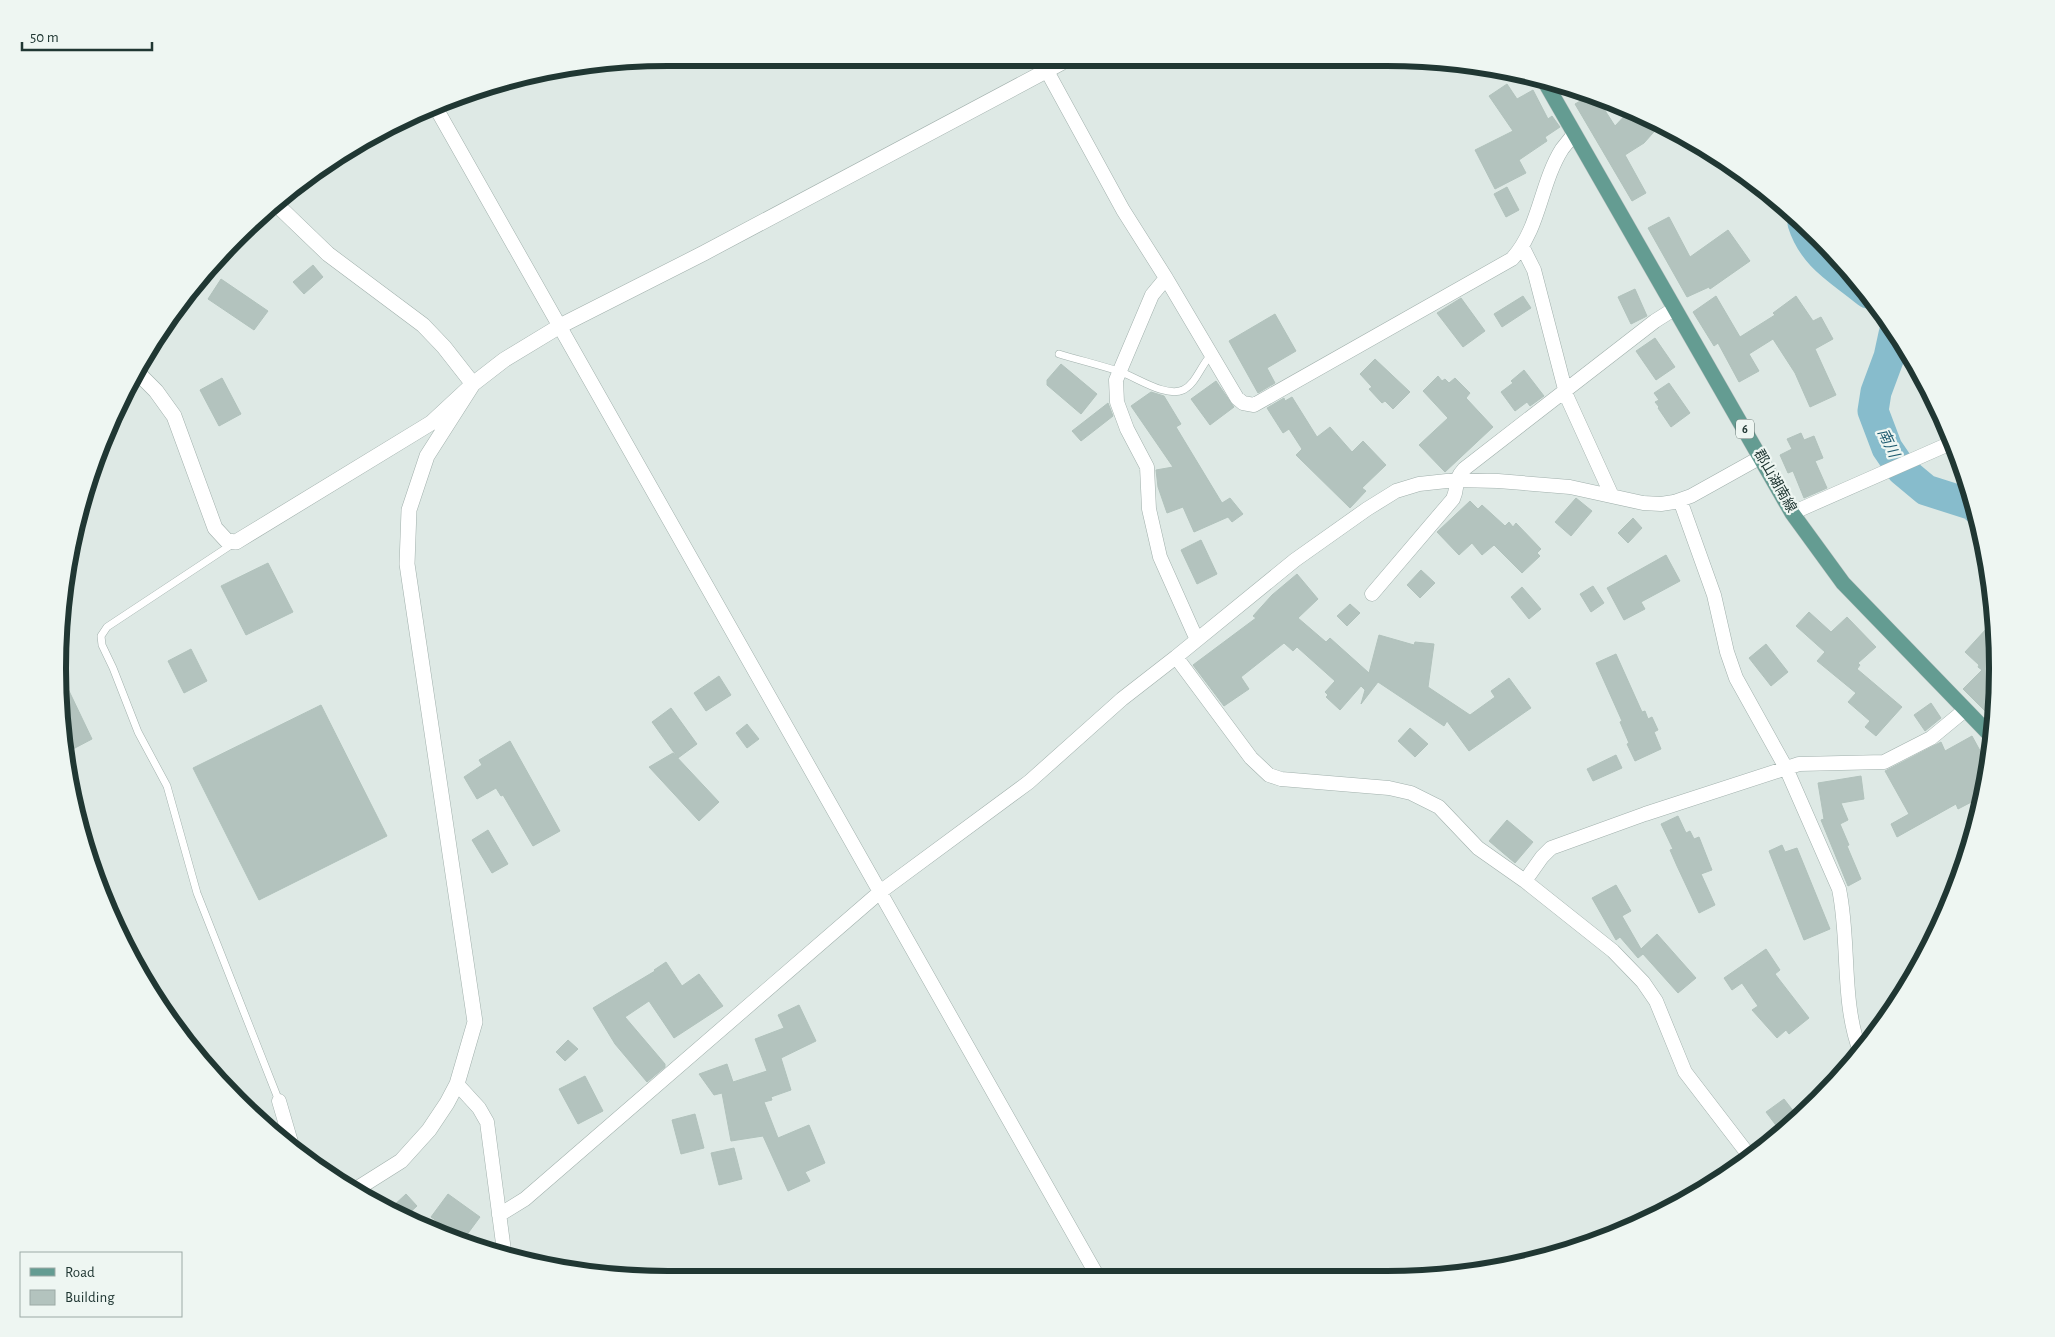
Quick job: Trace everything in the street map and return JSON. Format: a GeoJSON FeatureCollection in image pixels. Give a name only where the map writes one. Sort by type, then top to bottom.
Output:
{"type":"FeatureCollection","features":[{"type":"Feature","properties":{"kind":"main road","name":"郡山湖南線"},"geometry":{"type":"LineString","coordinates":[[1549,89],[1792,512],[1843,583],[1985,730]]}},
{"type":"Feature","properties":{"kind":"street"},"geometry":{"type":"LineString","coordinates":[[142,376],[156,391],[174,416],[215,528],[227,541],[236,542],[431,423],[473,384],[504,360],[560,326],[704,253],[1056,66]]}},
{"type":"Feature","properties":{"kind":"street"},"geometry":{"type":"LineString","coordinates":[[1047,71],[1123,210],[1166,278],[1237,398],[1243,404],[1254,405],[1512,259],[1527,239],[1554,167],[1562,150],[1574,134]]}},
{"type":"Feature","properties":{"kind":"street"},"geometry":{"type":"LineString","coordinates":[[438,112],[1095,1271]]}},
{"type":"Feature","properties":{"kind":"street"},"geometry":{"type":"LineString","coordinates":[[281,208],[328,254],[423,325],[444,347],[473,384]]}},
{"type":"Feature","properties":{"kind":"street"},"geometry":{"type":"LineString","coordinates":[[1522,246],[1534,270],[1565,390],[1612,496]]}},
{"type":"Feature","properties":{"kind":"street"},"geometry":{"type":"LineString","coordinates":[[1166,278],[1152,295],[1116,380],[1119,412],[1147,467],[1149,509],[1160,557],[1197,640]]}},
{"type":"Feature","properties":{"kind":"street"},"geometry":{"type":"LineString","coordinates":[[1372,594],[1453,499],[1456,493],[1456,480],[1464,469],[1655,321],[1674,309]]}},
{"type":"Feature","properties":{"kind":"street"},"geometry":{"type":"LineString","coordinates":[[361,1186],[401,1161],[429,1130],[457,1084],[475,1022],[407,564],[409,510],[426,456],[473,384]]}},
{"type":"Feature","properties":{"kind":"street"},"geometry":{"type":"LineString","coordinates":[[1792,512],[1945,444]]}},
{"type":"Feature","properties":{"kind":"street"},"geometry":{"type":"LineString","coordinates":[[499,1216],[532,1193],[880,892],[1029,782],[1122,698],[1176,657],[1295,560],[1396,491],[1420,484],[1456,480],[1498,481],[1570,488],[1643,503],[1661,504],[1691,496],[1760,457]]}},
{"type":"Feature","properties":{"kind":"street"},"geometry":{"type":"LineString","coordinates":[[1680,500],[1714,595],[1727,652],[1736,678],[1786,768],[1839,889],[1843,907],[1845,959],[1852,1014],[1858,1042]]}},
{"type":"Feature","properties":{"kind":"street"},"geometry":{"type":"LineString","coordinates":[[1176,657],[1251,758],[1269,776],[1281,779],[1389,788],[1411,793],[1439,807],[1478,848],[1525,881],[1613,952],[1643,982],[1656,1001],[1685,1072],[1746,1151]]}},
{"type":"Feature","properties":{"kind":"street"},"geometry":{"type":"LineString","coordinates":[[1525,881],[1542,857],[1552,848],[1645,814],[1762,778],[1786,768],[1808,763],[1884,762],[1931,738],[1965,710]]}},
{"type":"Feature","properties":{"kind":"street"},"geometry":{"type":"LineString","coordinates":[[457,1084],[479,1108],[487,1122],[503,1247]]}},
{"type":"Feature","properties":{"kind":"street"},"geometry":{"type":"LineString","coordinates":[[279,1101],[290,1136]]}},
{"type":"Feature","properties":{"kind":"lane"},"geometry":{"type":"LineString","coordinates":[[1059,354],[1120,371],[1155,388],[1178,392],[1184,390],[1190,384],[1212,355]]}},
{"type":"Feature","properties":{"kind":"lane"},"geometry":{"type":"LineString","coordinates":[[236,542],[107,627],[102,636],[102,645],[114,668],[138,732],[167,786],[197,892],[279,1101]]}},
{"type":"Feature","properties":{"kind":"building"},"geometry":{"type":"Polygon","coordinates":[[[1507,84],[1517,99],[1533,90],[1548,119],[1552,116],[1560,127],[1545,137],[1547,141],[1519,160],[1526,173],[1495,189],[1475,150],[1513,131],[1489,96],[1507,84]]]}},
{"type":"Feature","properties":{"kind":"building"},"geometry":{"type":"Polygon","coordinates":[[[1583,99],[1602,106],[1615,126],[1625,116],[1656,130],[1644,143],[1625,155],[1646,193],[1632,201],[1575,104],[1583,99]]]}},
{"type":"Feature","properties":{"kind":"building"},"geometry":{"type":"Polygon","coordinates":[[[1507,187],[1519,210],[1506,217],[1494,194],[1507,187]]]}},
{"type":"Feature","properties":{"kind":"building"},"geometry":{"type":"Polygon","coordinates":[[[1669,217],[1690,257],[1728,230],[1750,261],[1710,289],[1709,287],[1687,297],[1648,228],[1669,217]]]}},
{"type":"Feature","properties":{"kind":"building"},"geometry":{"type":"Polygon","coordinates":[[[313,265],[323,277],[304,294],[293,282],[313,265]]]}},
{"type":"Feature","properties":{"kind":"building"},"geometry":{"type":"Polygon","coordinates":[[[221,279],[268,311],[254,330],[208,299],[221,279]]]}},
{"type":"Feature","properties":{"kind":"building"},"geometry":{"type":"Polygon","coordinates":[[[1635,289],[1647,316],[1631,324],[1618,297],[1635,289]]]}},
{"type":"Feature","properties":{"kind":"building"},"geometry":{"type":"Polygon","coordinates":[[[1523,296],[1531,308],[1502,327],[1494,314],[1523,296]]]}},
{"type":"Feature","properties":{"kind":"building"},"geometry":{"type":"Polygon","coordinates":[[[1716,296],[1740,337],[1775,315],[1773,313],[1796,296],[1813,321],[1821,317],[1833,339],[1815,349],[1836,395],[1810,407],[1795,373],[1773,339],[1749,354],[1759,371],[1739,382],[1718,343],[1714,346],[1693,312],[1716,296]]]}},
{"type":"Feature","properties":{"kind":"building"},"geometry":{"type":"Polygon","coordinates":[[[1461,298],[1485,331],[1463,347],[1437,313],[1461,298]]]}},
{"type":"Feature","properties":{"kind":"building"},"geometry":{"type":"Polygon","coordinates":[[[1275,314],[1296,351],[1267,368],[1275,383],[1258,393],[1229,341],[1275,314]]]}},
{"type":"Feature","properties":{"kind":"building"},"geometry":{"type":"Polygon","coordinates":[[[1655,338],[1675,367],[1656,380],[1636,351],[1655,338]]]}},
{"type":"Feature","properties":{"kind":"building"},"geometry":{"type":"Polygon","coordinates":[[[1375,359],[1410,392],[1393,409],[1385,401],[1382,403],[1369,389],[1372,387],[1360,374],[1375,359]]]}},
{"type":"Feature","properties":{"kind":"building"},"geometry":{"type":"Polygon","coordinates":[[[1061,364],[1097,394],[1081,414],[1047,385],[1047,380],[1061,364]]]}},
{"type":"Feature","properties":{"kind":"building"},"geometry":{"type":"Polygon","coordinates":[[[1524,370],[1544,396],[1530,406],[1527,402],[1515,411],[1501,392],[1513,383],[1511,381],[1524,370]]]}},
{"type":"Feature","properties":{"kind":"building"},"geometry":{"type":"Polygon","coordinates":[[[1438,376],[1442,381],[1445,379],[1449,383],[1455,378],[1470,393],[1466,398],[1493,427],[1445,472],[1419,445],[1448,418],[1423,391],[1438,376]]]}},
{"type":"Feature","properties":{"kind":"building"},"geometry":{"type":"Polygon","coordinates":[[[222,378],[241,414],[219,426],[200,390],[222,378]]]}},
{"type":"Feature","properties":{"kind":"building"},"geometry":{"type":"Polygon","coordinates":[[[1216,381],[1234,407],[1210,425],[1191,399],[1216,381]]]}},
{"type":"Feature","properties":{"kind":"building"},"geometry":{"type":"Polygon","coordinates":[[[1669,383],[1690,413],[1671,427],[1655,402],[1659,400],[1654,393],[1669,383]]]}},
{"type":"Feature","properties":{"kind":"building"},"geometry":{"type":"Polygon","coordinates":[[[1151,392],[1164,396],[1181,424],[1176,427],[1222,503],[1230,498],[1243,514],[1232,522],[1228,517],[1194,532],[1183,507],[1167,513],[1158,487],[1156,470],[1173,467],[1131,406],[1151,392]]]}},
{"type":"Feature","properties":{"kind":"building"},"geometry":{"type":"Polygon","coordinates":[[[1292,397],[1317,437],[1330,427],[1352,452],[1363,441],[1386,465],[1362,488],[1366,491],[1350,508],[1296,455],[1302,449],[1289,429],[1283,433],[1267,408],[1284,398],[1285,401],[1292,397]]]}},
{"type":"Feature","properties":{"kind":"building"},"geometry":{"type":"Polygon","coordinates":[[[1108,403],[1113,416],[1081,441],[1072,431],[1108,403]]]}},
{"type":"Feature","properties":{"kind":"building"},"geometry":{"type":"Polygon","coordinates":[[[1801,433],[1804,440],[1814,436],[1823,458],[1815,461],[1827,488],[1804,498],[1793,471],[1788,473],[1780,455],[1792,449],[1787,439],[1801,433]]]}},
{"type":"Feature","properties":{"kind":"building"},"geometry":{"type":"Polygon","coordinates":[[[1576,498],[1592,511],[1571,536],[1555,522],[1576,498]]]}},
{"type":"Feature","properties":{"kind":"building"},"geometry":{"type":"Polygon","coordinates":[[[1470,501],[1478,509],[1482,505],[1505,526],[1509,522],[1513,527],[1516,523],[1541,549],[1537,553],[1540,556],[1522,573],[1494,545],[1482,555],[1472,543],[1459,555],[1437,532],[1470,501]]]}},
{"type":"Feature","properties":{"kind":"building"},"geometry":{"type":"Polygon","coordinates":[[[1633,518],[1642,528],[1628,543],[1618,533],[1633,518]]]}},
{"type":"Feature","properties":{"kind":"building"},"geometry":{"type":"Polygon","coordinates":[[[1201,540],[1217,574],[1197,584],[1181,550],[1201,540]]]}},
{"type":"Feature","properties":{"kind":"building"},"geometry":{"type":"Polygon","coordinates":[[[1666,555],[1680,581],[1641,602],[1645,609],[1624,620],[1607,588],[1666,555]]]}},
{"type":"Feature","properties":{"kind":"building"},"geometry":{"type":"Polygon","coordinates":[[[268,563],[293,612],[246,635],[221,586],[268,563]]]}},
{"type":"Feature","properties":{"kind":"building"},"geometry":{"type":"Polygon","coordinates":[[[1421,570],[1435,583],[1420,598],[1407,585],[1421,570]]]}},
{"type":"Feature","properties":{"kind":"building"},"geometry":{"type":"Polygon","coordinates":[[[1297,574],[1318,599],[1298,618],[1326,642],[1330,638],[1369,673],[1379,635],[1414,645],[1415,642],[1434,644],[1428,687],[1470,715],[1495,697],[1491,691],[1509,678],[1531,708],[1469,751],[1447,721],[1444,726],[1378,682],[1361,704],[1365,690],[1361,686],[1340,710],[1326,697],[1328,695],[1325,692],[1335,681],[1297,647],[1293,651],[1284,643],[1241,677],[1249,689],[1224,706],[1193,665],[1256,618],[1253,616],[1272,595],[1297,574]]]}},
{"type":"Feature","properties":{"kind":"building"},"geometry":{"type":"Polygon","coordinates":[[[1593,586],[1604,603],[1591,612],[1580,594],[1593,586]]]}},
{"type":"Feature","properties":{"kind":"building"},"geometry":{"type":"Polygon","coordinates":[[[1522,587],[1541,609],[1529,619],[1511,597],[1522,587]]]}},
{"type":"Feature","properties":{"kind":"building"},"geometry":{"type":"Polygon","coordinates":[[[1350,604],[1360,613],[1347,626],[1337,616],[1350,604]]]}},
{"type":"Feature","properties":{"kind":"building"},"geometry":{"type":"Polygon","coordinates":[[[1809,612],[1831,632],[1847,617],[1876,647],[1858,663],[1860,665],[1857,669],[1902,707],[1876,736],[1865,727],[1870,721],[1848,702],[1856,693],[1817,661],[1825,652],[1796,626],[1809,612]]]}},
{"type":"Feature","properties":{"kind":"building"},"geometry":{"type":"Polygon","coordinates":[[[1987,628],[1989,668],[1987,713],[1963,689],[1982,670],[1965,652],[1987,628]]]}},
{"type":"Feature","properties":{"kind":"building"},"geometry":{"type":"Polygon","coordinates":[[[1766,644],[1788,672],[1771,686],[1749,658],[1766,644]]]}},
{"type":"Feature","properties":{"kind":"building"},"geometry":{"type":"Polygon","coordinates":[[[191,649],[207,681],[184,693],[168,661],[191,649]]]}},
{"type":"Feature","properties":{"kind":"building"},"geometry":{"type":"Polygon","coordinates":[[[1616,654],[1642,712],[1645,711],[1648,719],[1652,717],[1658,730],[1654,732],[1661,749],[1635,761],[1627,744],[1629,743],[1620,722],[1622,721],[1596,663],[1616,654]]]}},
{"type":"Feature","properties":{"kind":"building"},"geometry":{"type":"Polygon","coordinates":[[[719,676],[731,695],[706,711],[694,693],[719,676]]]}},
{"type":"Feature","properties":{"kind":"building"},"geometry":{"type":"Polygon","coordinates":[[[67,687],[92,739],[73,749],[71,744],[67,687]]]}},
{"type":"Feature","properties":{"kind":"building"},"geometry":{"type":"Polygon","coordinates":[[[1931,703],[1941,718],[1925,731],[1914,715],[1931,703]]]}},
{"type":"Feature","properties":{"kind":"building"},"geometry":{"type":"Polygon","coordinates":[[[321,705],[387,836],[259,900],[193,768],[321,705]]]}},
{"type":"Feature","properties":{"kind":"building"},"geometry":{"type":"Polygon","coordinates":[[[671,708],[697,744],[678,758],[652,722],[671,708]]]}},
{"type":"Feature","properties":{"kind":"building"},"geometry":{"type":"Polygon","coordinates":[[[747,724],[759,739],[747,748],[736,733],[747,724]]]}},
{"type":"Feature","properties":{"kind":"building"},"geometry":{"type":"Polygon","coordinates":[[[1410,728],[1428,744],[1415,757],[1398,741],[1410,728]]]}},
{"type":"Feature","properties":{"kind":"building"},"geometry":{"type":"Polygon","coordinates":[[[1972,736],[1983,755],[1980,760],[1981,763],[1973,801],[1958,809],[1956,804],[1897,837],[1891,824],[1909,814],[1885,771],[1941,742],[1945,751],[1972,736]]]}},
{"type":"Feature","properties":{"kind":"building"},"geometry":{"type":"Polygon","coordinates":[[[510,741],[560,831],[533,846],[503,795],[501,796],[496,788],[477,799],[464,777],[482,765],[479,760],[510,741]]]}},
{"type":"Feature","properties":{"kind":"building"},"geometry":{"type":"Polygon","coordinates":[[[673,753],[719,802],[699,821],[649,767],[673,753]]]}},
{"type":"Feature","properties":{"kind":"building"},"geometry":{"type":"Polygon","coordinates":[[[1616,755],[1622,768],[1593,781],[1587,769],[1616,755]]]}},
{"type":"Feature","properties":{"kind":"building"},"geometry":{"type":"Polygon","coordinates":[[[1861,776],[1864,799],[1841,803],[1848,820],[1840,824],[1861,879],[1848,886],[1821,820],[1824,819],[1818,783],[1861,776]]]}},
{"type":"Feature","properties":{"kind":"building"},"geometry":{"type":"Polygon","coordinates":[[[1678,816],[1686,833],[1690,831],[1694,839],[1699,837],[1712,870],[1701,874],[1715,905],[1699,913],[1670,850],[1673,849],[1661,824],[1678,816]]]}},
{"type":"Feature","properties":{"kind":"building"},"geometry":{"type":"Polygon","coordinates":[[[1507,820],[1533,842],[1515,863],[1489,841],[1507,820]]]}},
{"type":"Feature","properties":{"kind":"building"},"geometry":{"type":"Polygon","coordinates":[[[488,830],[508,864],[492,873],[472,840],[488,830]]]}},
{"type":"Feature","properties":{"kind":"building"},"geometry":{"type":"Polygon","coordinates":[[[1782,845],[1785,852],[1797,848],[1830,929],[1804,940],[1769,851],[1782,845]]]}},
{"type":"Feature","properties":{"kind":"building"},"geometry":{"type":"Polygon","coordinates":[[[1616,885],[1631,911],[1622,916],[1641,949],[1657,934],[1696,978],[1678,993],[1643,954],[1638,958],[1620,937],[1616,940],[1592,898],[1616,885]]]}},
{"type":"Feature","properties":{"kind":"building"},"geometry":{"type":"Polygon","coordinates":[[[1766,949],[1780,970],[1775,974],[1809,1018],[1789,1034],[1786,1030],[1777,1038],[1752,1010],[1758,1006],[1742,983],[1732,990],[1724,978],[1766,949]]]}},
{"type":"Feature","properties":{"kind":"building"},"geometry":{"type":"Polygon","coordinates":[[[666,962],[682,986],[699,974],[723,1006],[674,1038],[649,1001],[625,1017],[665,1064],[665,1067],[647,1082],[615,1044],[593,1008],[655,971],[666,962]]]}},
{"type":"Feature","properties":{"kind":"building"},"geometry":{"type":"Polygon","coordinates":[[[799,1005],[816,1041],[781,1058],[791,1090],[771,1097],[772,1100],[764,1102],[778,1138],[809,1125],[825,1163],[805,1172],[810,1181],[788,1191],[763,1136],[731,1141],[722,1093],[714,1095],[699,1074],[727,1064],[733,1082],[767,1071],[755,1039],[784,1028],[778,1015],[799,1005]]]}},
{"type":"Feature","properties":{"kind":"building"},"geometry":{"type":"Polygon","coordinates":[[[568,1040],[578,1049],[565,1061],[556,1052],[568,1040]]]}},
{"type":"Feature","properties":{"kind":"building"},"geometry":{"type":"Polygon","coordinates":[[[585,1076],[603,1111],[578,1124],[559,1089],[585,1076]]]}},
{"type":"Feature","properties":{"kind":"building"},"geometry":{"type":"Polygon","coordinates":[[[1784,1099],[1794,1112],[1777,1127],[1766,1112],[1784,1099]]]}},
{"type":"Feature","properties":{"kind":"building"},"geometry":{"type":"Polygon","coordinates":[[[695,1114],[704,1148],[681,1154],[672,1120],[695,1114]]]}},
{"type":"Feature","properties":{"kind":"building"},"geometry":{"type":"Polygon","coordinates":[[[734,1148],[742,1179],[719,1185],[711,1153],[734,1148]]]}},
{"type":"Feature","properties":{"kind":"building"},"geometry":{"type":"Polygon","coordinates":[[[406,1194],[417,1206],[410,1213],[394,1205],[406,1194]]]}},
{"type":"Feature","properties":{"kind":"building"},"geometry":{"type":"Polygon","coordinates":[[[448,1194],[480,1217],[466,1236],[447,1228],[431,1217],[448,1194]]]}},
{"type":"Feature","properties":{"kind":"waterway","name":"南川"},"geometry":{"type":"LineString","coordinates":[[1813,244],[1835,267]]}},
{"type":"Feature","properties":{"kind":"waterway","name":"南川"},"geometry":{"type":"LineString","coordinates":[[1892,342],[1889,357],[1876,392],[1873,411],[1887,448],[1902,470],[1926,490],[1965,502]]}}]}
